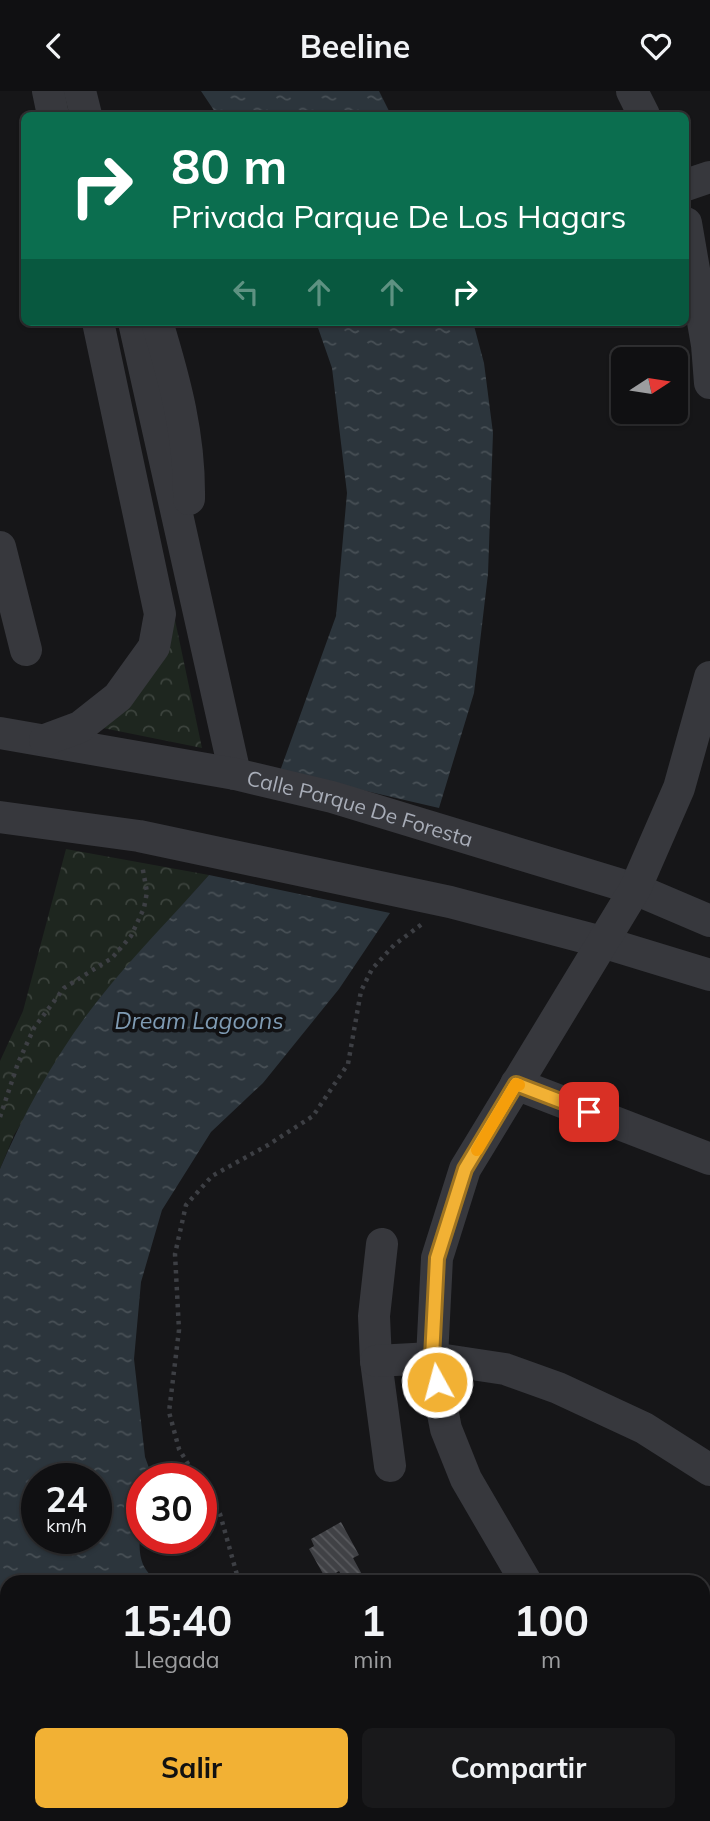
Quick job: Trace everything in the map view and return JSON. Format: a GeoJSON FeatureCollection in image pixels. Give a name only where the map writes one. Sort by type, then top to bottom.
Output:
{"type":"FeatureCollection","features":[{"type":"Feature","properties":{"kind":"street"},"geometry":{"type":"LineString","coordinates":[[48,91],[52,112]]}},
{"type":"Feature","properties":{"kind":"street"},"geometry":{"type":"LineString","coordinates":[[80,91],[85,112]]}},
{"type":"Feature","properties":{"kind":"street"},"geometry":{"type":"LineString","coordinates":[[632,91],[642,112]]}},
{"type":"Feature","properties":{"kind":"street"},"geometry":{"type":"LineString","coordinates":[[689,184],[710,177]]}},
{"type":"Feature","properties":{"kind":"street"},"geometry":{"type":"LineString","coordinates":[[689,240],[707,345],[710,383]]}},
{"type":"Feature","properties":{"kind":"street"},"geometry":{"type":"LineString","coordinates":[[45,740],[79,727],[118,697],[154,647],[160,614],[99,326]]}},
{"type":"Feature","properties":{"kind":"street"},"geometry":{"type":"LineString","coordinates":[[135,326],[235,774]]}},
{"type":"Feature","properties":{"kind":"street"},"geometry":{"type":"LineString","coordinates":[[158,326],[176,385],[186,436],[189,484],[187,556]]}},
{"type":"Feature","properties":{"kind":"street"},"geometry":{"type":"LineString","coordinates":[[0,547],[26,650]]}},
{"type":"Feature","properties":{"kind":"street"},"geometry":{"type":"LineString","coordinates":[[522,1575],[467,1479],[446,1429],[432,1358],[437,1258],[465,1169],[635,889],[679,787],[710,678]]}},
{"type":"Feature","properties":{"kind":"street","name":"Calle Parque De Foresta"},"geometry":{"type":"LineString","coordinates":[[0,733],[235,774],[358,804],[635,889],[710,921]]}},
{"type":"Feature","properties":{"kind":"street"},"geometry":{"type":"LineString","coordinates":[[0,817],[139,836],[450,902],[602,942],[710,975]]}},
{"type":"Feature","properties":{"kind":"street"},"geometry":{"type":"LineString","coordinates":[[516,1084],[710,1159]]}},
{"type":"Feature","properties":{"kind":"street"},"geometry":{"type":"LineString","coordinates":[[382,1244],[374,1316],[376,1361],[390,1466]]}},
{"type":"Feature","properties":{"kind":"street"},"geometry":{"type":"LineString","coordinates":[[376,1361],[432,1358],[506,1369],[558,1388],[644,1428],[710,1470]]}},
{"type":"Feature","properties":{"kind":"path"},"geometry":{"type":"LineString","coordinates":[[0,1117],[18,1063],[34,1028],[64,988],[112,957],[131,936],[144,908],[147,892],[139,836]]}},
{"type":"Feature","properties":{"kind":"path"},"geometry":{"type":"LineString","coordinates":[[187,1463],[179,1449],[169,1412],[179,1330],[175,1254],[186,1205],[212,1176],[313,1116],[348,1064],[361,991],[372,969],[394,945],[450,902]]}},
{"type":"Feature","properties":{"kind":"path"},"geometry":{"type":"LineString","coordinates":[[217,1509],[237,1575]]}},
{"type":"Feature","properties":{"kind":"green space"},"geometry":{"type":"Polygon","coordinates":[[[124,378],[202,748],[98,727],[152,660],[124,378]]]}},
{"type":"Feature","properties":{"kind":"green space"},"geometry":{"type":"Polygon","coordinates":[[[66,849],[209,875],[99,999],[14,1135],[0,1169],[0,1061],[23,1011],[66,849]]]}},
{"type":"Feature","properties":{"kind":"water"},"geometry":{"type":"Polygon","coordinates":[[[201,91],[379,91],[390,112],[215,112],[201,91]]]}},
{"type":"Feature","properties":{"kind":"water"},"geometry":{"type":"Polygon","coordinates":[[[317,326],[474,326],[484,363],[493,433],[488,574],[474,693],[439,808],[280,771],[336,616],[347,493],[332,368],[317,326]]]}},
{"type":"Feature","properties":{"kind":"water","name":"Dream Lagoons"},"geometry":{"type":"Polygon","coordinates":[[[209,875],[390,913],[339,989],[263,1083],[211,1132],[162,1210],[141,1282],[134,1359],[147,1463],[126,1463],[126,1554],[140,1554],[150,1575],[0,1575],[0,1169],[20,1125],[57,1059],[84,1018],[209,875]]]}},
{"type":"Feature","properties":{"kind":"building"},"geometry":{"type":"Polygon","coordinates":[[[341,1522],[359,1555],[353,1558],[362,1575],[341,1575],[339,1571],[332,1575],[324,1575],[309,1549],[314,1546],[311,1539],[341,1522]]]}},
{"type":"Feature","properties":{"kind":"slow traffic"},"geometry":{"type":"LineString","coordinates":[[477,1150],[516,1084],[519,1085]]}},
{"type":"Feature","properties":{"kind":"route"},"geometry":{"type":"LineString","coordinates":[[437,1382],[432,1358],[437,1258],[465,1169],[516,1084],[589,1112]]}}]}
